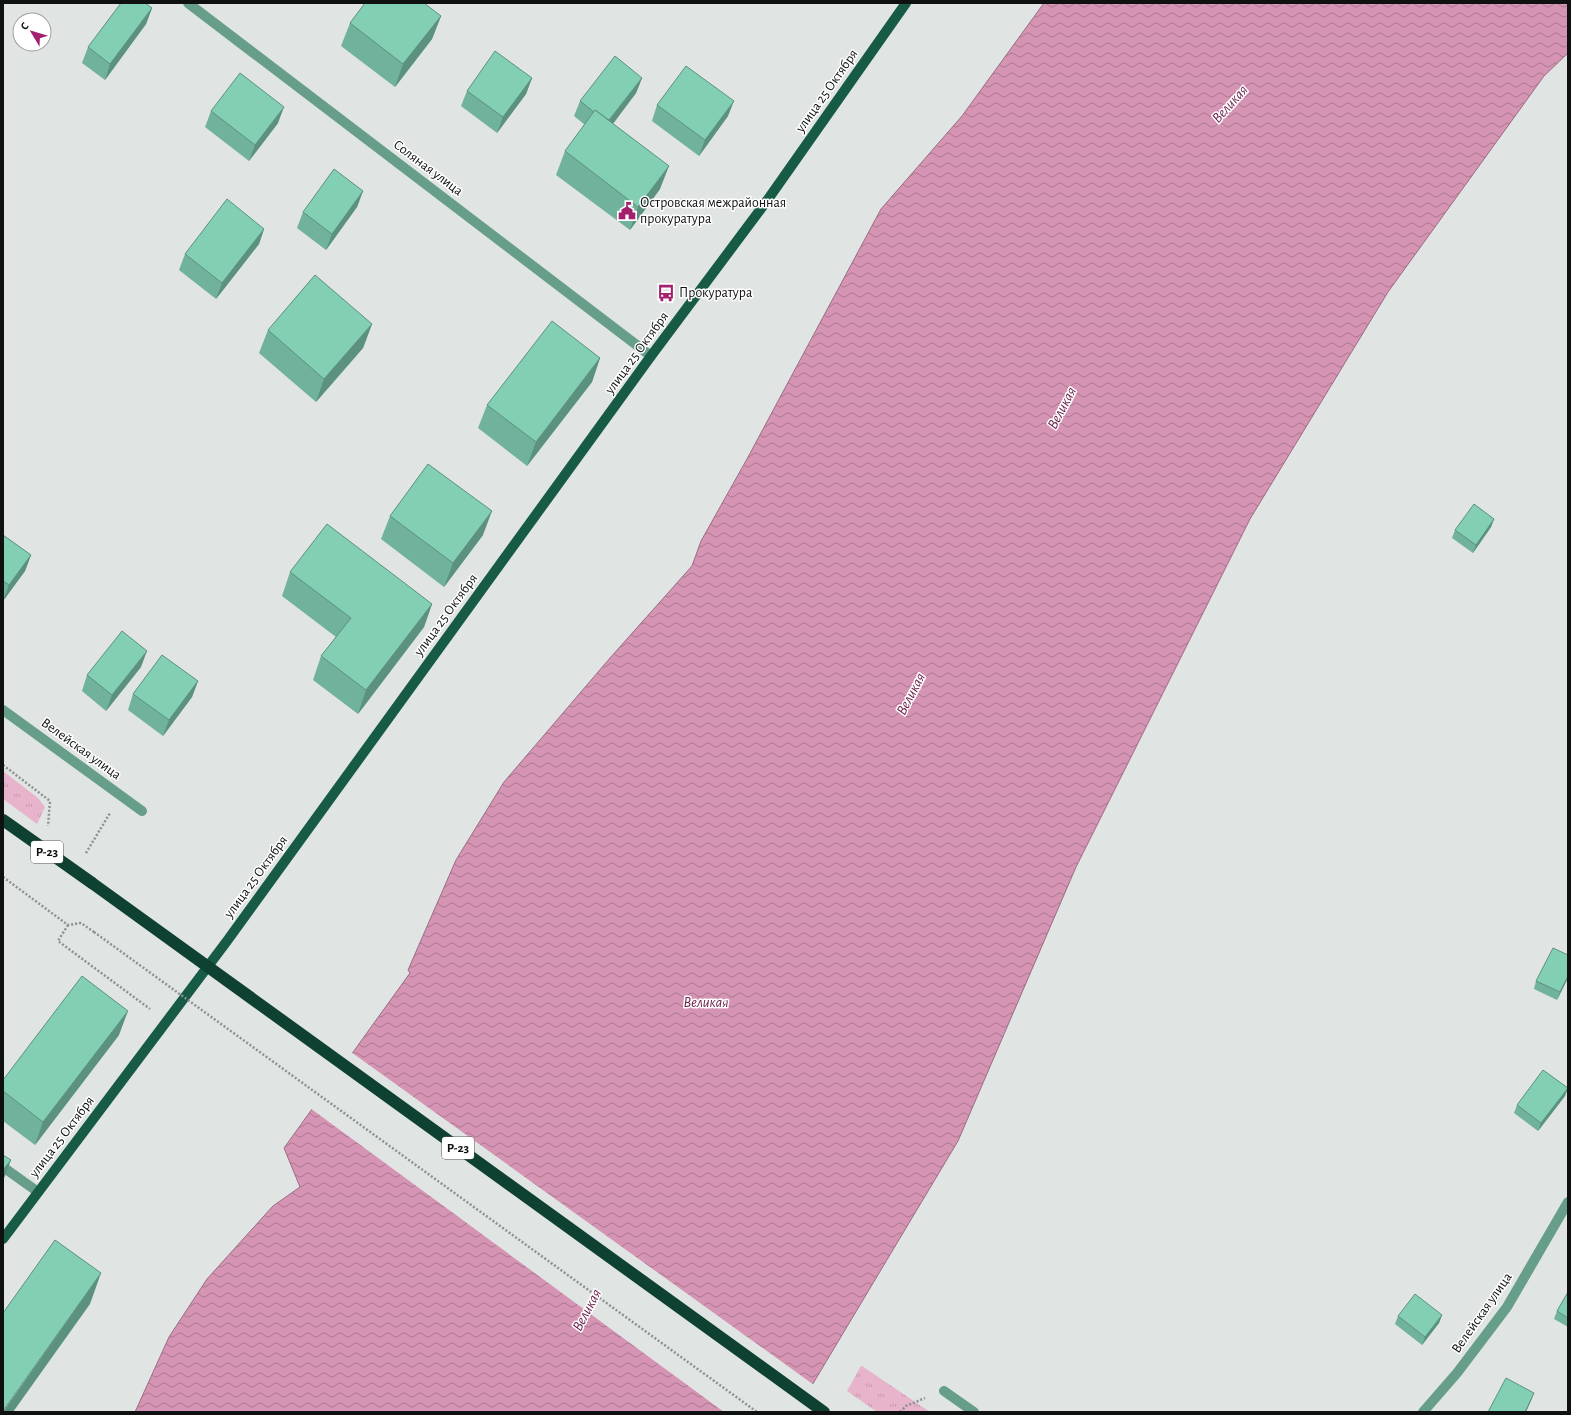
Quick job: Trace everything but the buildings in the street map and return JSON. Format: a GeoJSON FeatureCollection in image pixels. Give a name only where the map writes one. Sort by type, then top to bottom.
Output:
{"type":"FeatureCollection","features":[{"type":"Feature","properties":{"kind":"highway","name":"Р-23"},"geometry":{"type":"LineString","coordinates":[[3,820],[824,1412]]}},
{"type":"Feature","properties":{"kind":"main road","name":"улица 25 Октября"},"geometry":{"type":"LineString","coordinates":[[3,1239],[227,941],[651,356],[766,202],[906,3]]}},
{"type":"Feature","properties":{"kind":"street","name":"Соляная улица"},"geometry":{"type":"LineString","coordinates":[[188,3],[651,356]]}},
{"type":"Feature","properties":{"kind":"street","name":"Велейская улица"},"geometry":{"type":"LineString","coordinates":[[3,710],[142,811]]}},
{"type":"Feature","properties":{"kind":"street"},"geometry":{"type":"LineString","coordinates":[[3,1167],[38,1192]]}},
{"type":"Feature","properties":{"kind":"street","name":"Велейская улица"},"geometry":{"type":"LineString","coordinates":[[1423,1412],[1457,1373],[1507,1307],[1568,1202]]}},
{"type":"Feature","properties":{"kind":"street"},"geometry":{"type":"LineString","coordinates":[[944,1391],[974,1412]]}},
{"type":"Feature","properties":{"kind":"path"},"geometry":{"type":"LineString","coordinates":[[3,765],[50,801],[48,833]]}},
{"type":"Feature","properties":{"kind":"path"},"geometry":{"type":"LineString","coordinates":[[83,858],[121,795]]}},
{"type":"Feature","properties":{"kind":"path"},"geometry":{"type":"LineString","coordinates":[[3,877],[68,925],[81,923],[94,932],[758,1412]]}},
{"type":"Feature","properties":{"kind":"path"},"geometry":{"type":"LineString","coordinates":[[68,925],[58,941],[166,1022]]}},
{"type":"Feature","properties":{"kind":"path"},"geometry":{"type":"LineString","coordinates":[[900,1412],[906,1406],[944,1391]]}},
{"type":"Feature","properties":{"kind":"green space"},"geometry":{"type":"Polygon","coordinates":[[[3,771],[38,798],[45,807],[37,824],[3,799],[3,771]]]}},
{"type":"Feature","properties":{"kind":"green space"},"geometry":{"type":"Polygon","coordinates":[[[861,1366],[930,1412],[877,1412],[847,1391],[861,1366]]]}},
{"type":"Feature","properties":{"kind":"water","name":"Великая"},"geometry":{"type":"Polygon","coordinates":[[[1044,3],[1568,3],[1568,53],[1544,76],[1388,292],[1250,519],[1076,867],[958,1141],[796,1412],[135,1412],[169,1337],[207,1279],[273,1206],[300,1187],[284,1148],[410,973],[408,970],[456,860],[504,782],[610,658],[692,566],[701,541],[747,459],[881,209],[962,116],[1044,3]]]}},
{"type":"Feature","properties":{"kind":"pier"},"geometry":{"type":"Polygon","coordinates":[[[351,1052],[814,1385],[798,1412],[724,1412],[310,1108],[351,1052]]]}},
{"type":"Feature","properties":{"kind":"place","name":"Островская межрайонная прокуратура"},"geometry":{"type":"Point","coordinates":[627,211]}},
{"type":"Feature","properties":{"kind":"place","name":"Прокуратура"},"geometry":{"type":"Point","coordinates":[666,293]}}]}
